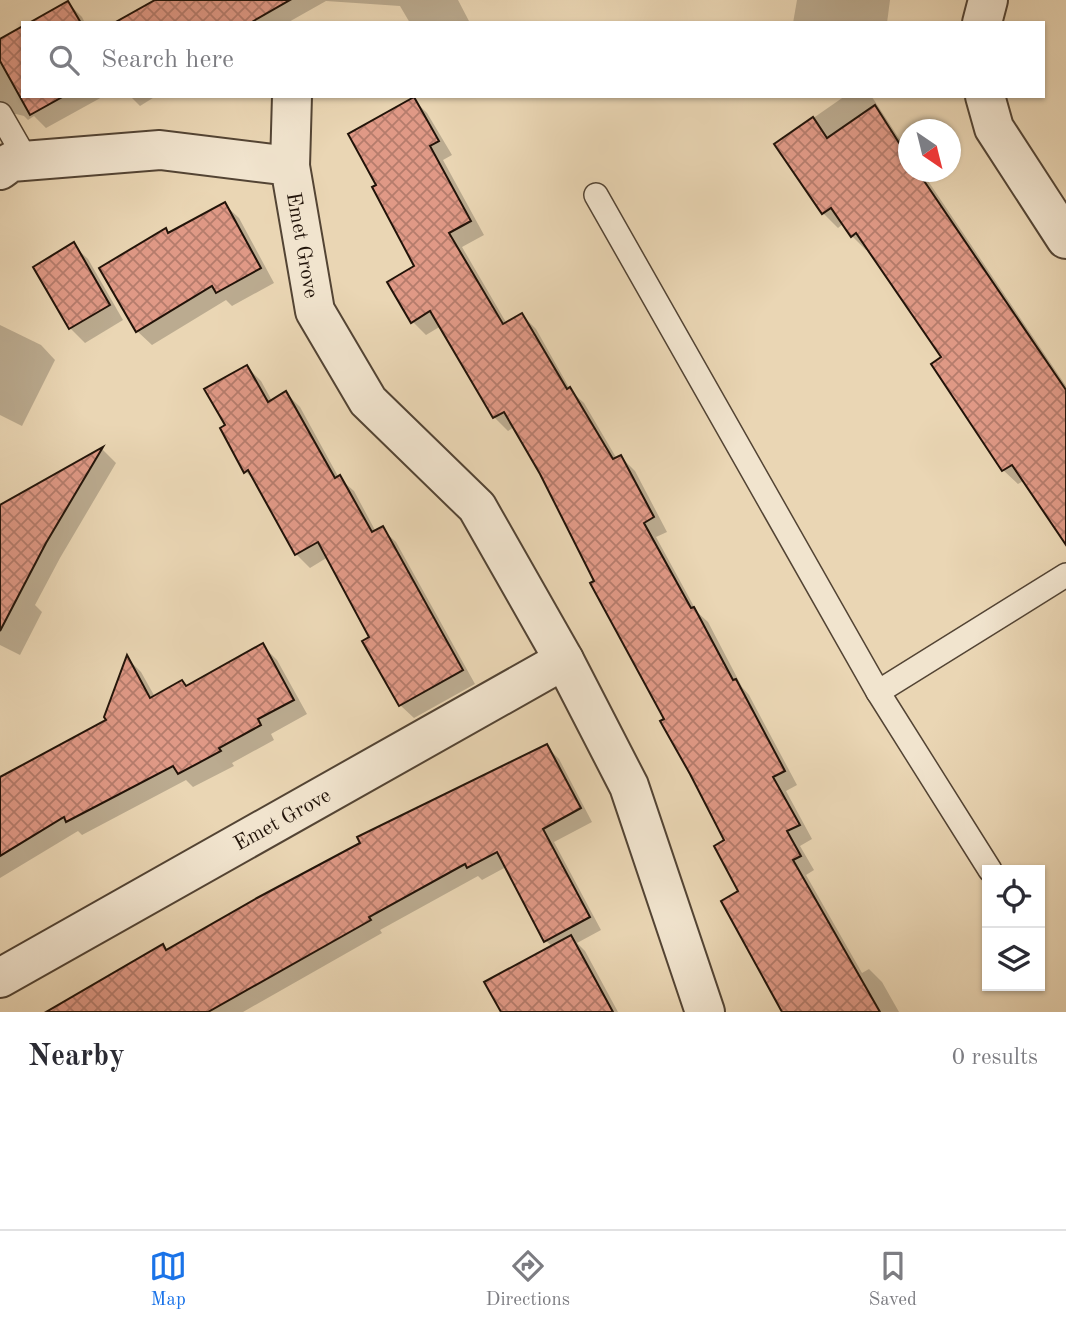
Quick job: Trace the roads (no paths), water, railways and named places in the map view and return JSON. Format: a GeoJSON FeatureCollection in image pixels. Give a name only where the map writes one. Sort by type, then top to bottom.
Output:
{"type":"FeatureCollection","features":[{"type":"Feature","properties":{"kind":"street"},"geometry":{"type":"LineString","coordinates":[[983,21],[988,0]]}},
{"type":"Feature","properties":{"kind":"street","name":"Emet Grove"},"geometry":{"type":"LineString","coordinates":[[292,98],[290,166],[315,311],[368,401],[477,507],[564,660],[629,786],[705,1012]]}},
{"type":"Feature","properties":{"kind":"street"},"geometry":{"type":"LineString","coordinates":[[986,98],[994,128],[1066,239]]}},
{"type":"Feature","properties":{"kind":"street","name":"Emet Grove"},"geometry":{"type":"LineString","coordinates":[[14,166],[160,150],[290,166]]}},
{"type":"Feature","properties":{"kind":"street","name":"Emet Grove"},"geometry":{"type":"LineString","coordinates":[[0,978],[564,660]]}},
{"type":"Feature","properties":{"kind":"lane"},"geometry":{"type":"LineString","coordinates":[[0,114],[14,166]]}},
{"type":"Feature","properties":{"kind":"lane"},"geometry":{"type":"LineString","coordinates":[[596,195],[878,692],[987,865]]}},
{"type":"Feature","properties":{"kind":"lane"},"geometry":{"type":"LineString","coordinates":[[878,692],[1066,575]]}}]}
